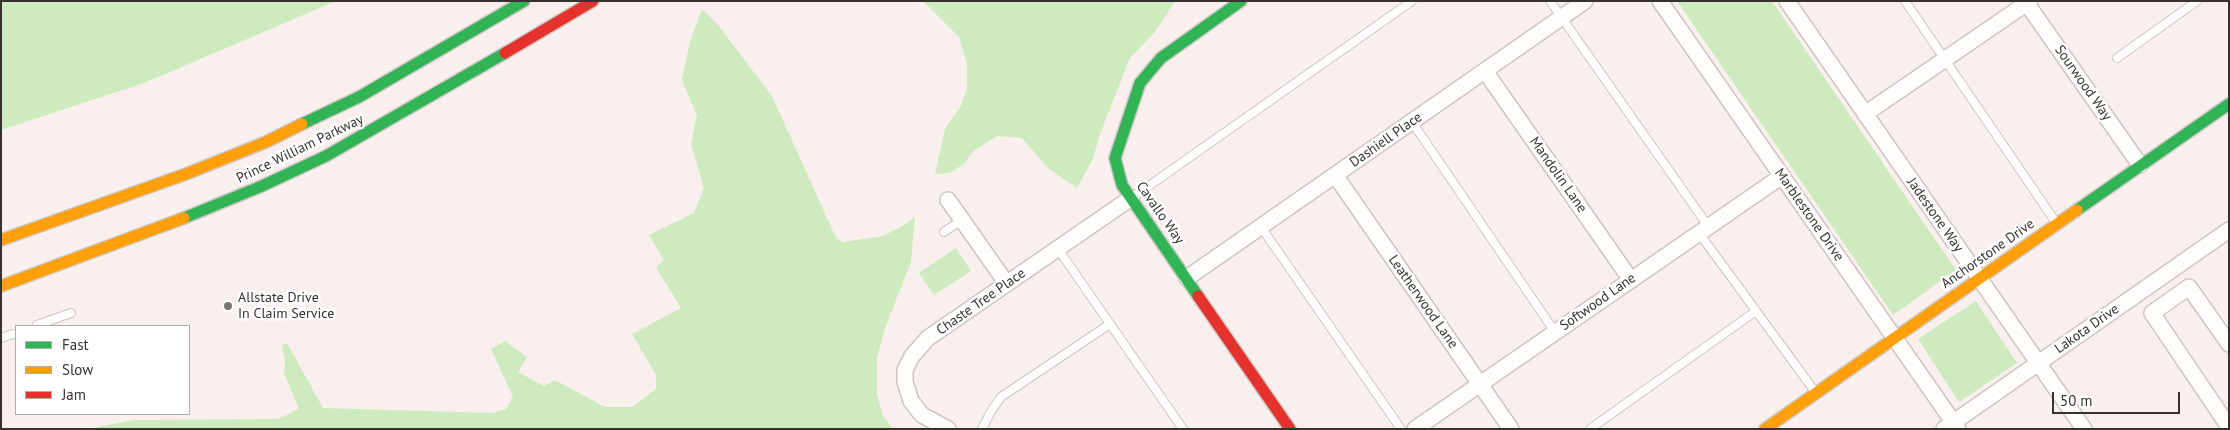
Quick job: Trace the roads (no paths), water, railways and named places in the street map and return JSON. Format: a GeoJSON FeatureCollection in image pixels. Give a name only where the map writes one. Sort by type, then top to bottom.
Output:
{"type":"FeatureCollection","features":[{"type":"Feature","properties":{"kind":"main road","name":"Prince William Parkway"},"geometry":{"type":"LineString","coordinates":[[1,240],[186,174],[313,125],[359,96],[524,1]]}},
{"type":"Feature","properties":{"kind":"main road","name":"Prince William Parkway"},"geometry":{"type":"LineString","coordinates":[[1,286],[262,186],[324,151],[404,113],[594,1]]}},
{"type":"Feature","properties":{"kind":"main road","name":"Cavallo Way"},"geometry":{"type":"LineString","coordinates":[[1241,1],[1161,58],[1140,83],[1115,158],[1122,185],[1290,429]]}},
{"type":"Feature","properties":{"kind":"main road","name":"Anchorstone Drive"},"geometry":{"type":"LineString","coordinates":[[1765,429],[2229,104]]}},
{"type":"Feature","properties":{"kind":"street","name":"Dashiell Place"},"geometry":{"type":"LineString","coordinates":[[1187,278],[1585,1]]}},
{"type":"Feature","properties":{"kind":"street","name":"Marblestone Drive"},"geometry":{"type":"LineString","coordinates":[[1660,1],[1895,338],[1952,427]]}},
{"type":"Feature","properties":{"kind":"street","name":"Jadestone Way"},"geometry":{"type":"LineString","coordinates":[[1787,1],[2084,429]]}},
{"type":"Feature","properties":{"kind":"street"},"geometry":{"type":"LineString","coordinates":[[1865,114],[2027,2]]}},
{"type":"Feature","properties":{"kind":"street","name":"Sourwood Way"},"geometry":{"type":"LineString","coordinates":[[2027,2],[2140,165]]}},
{"type":"Feature","properties":{"kind":"street","name":"Mandolin Lane"},"geometry":{"type":"LineString","coordinates":[[1485,71],[1631,280]]}},
{"type":"Feature","properties":{"kind":"street","name":"Leatherwood Lane"},"geometry":{"type":"LineString","coordinates":[[1335,175],[1511,429]]}},
{"type":"Feature","properties":{"kind":"street","name":"Softwood Lane"},"geometry":{"type":"LineString","coordinates":[[1415,429],[1782,176]]}},
{"type":"Feature","properties":{"kind":"street","name":"Chaste Tree Place"},"geometry":{"type":"LineString","coordinates":[[948,429],[922,415],[911,401],[905,382],[905,370],[912,356],[928,338],[1131,198]]}},
{"type":"Feature","properties":{"kind":"street"},"geometry":{"type":"LineString","coordinates":[[948,200],[1006,284]]}},
{"type":"Feature","properties":{"kind":"street","name":"Lakota Drive"},"geometry":{"type":"LineString","coordinates":[[1952,427],[2039,363],[2229,230]]}},
{"type":"Feature","properties":{"kind":"street"},"geometry":{"type":"LineString","coordinates":[[2229,344],[2189,288],[2152,312],[2229,428]]}},
{"type":"Feature","properties":{"kind":"lane"},"geometry":{"type":"LineString","coordinates":[[1131,198],[1412,1]]}},
{"type":"Feature","properties":{"kind":"lane"},"geometry":{"type":"LineString","coordinates":[[1550,1],[1704,230],[1756,311],[1816,393]]}},
{"type":"Feature","properties":{"kind":"lane"},"geometry":{"type":"LineString","coordinates":[[1905,1],[2056,224]]}},
{"type":"Feature","properties":{"kind":"lane"},"geometry":{"type":"LineString","coordinates":[[2117,58],[2197,1]]}},
{"type":"Feature","properties":{"kind":"lane"},"geometry":{"type":"LineString","coordinates":[[1412,122],[1555,332]]}},
{"type":"Feature","properties":{"kind":"lane"},"geometry":{"type":"LineString","coordinates":[[944,232],[962,220]]}},
{"type":"Feature","properties":{"kind":"lane"},"geometry":{"type":"LineString","coordinates":[[1261,227],[1401,429]]}},
{"type":"Feature","properties":{"kind":"lane"},"geometry":{"type":"LineString","coordinates":[[1058,249],[1183,429]]}},
{"type":"Feature","properties":{"kind":"lane"},"geometry":{"type":"LineString","coordinates":[[1590,429],[1756,311]]}},
{"type":"Feature","properties":{"kind":"lane"},"geometry":{"type":"LineString","coordinates":[[37,325],[72,313]]}},
{"type":"Feature","properties":{"kind":"lane"},"geometry":{"type":"LineString","coordinates":[[982,429],[1001,397],[1110,324]]}},
{"type":"Feature","properties":{"kind":"lane"},"geometry":{"type":"LineString","coordinates":[[1,338],[13,334]]}},
{"type":"Feature","properties":{"kind":"place","name":"Allstate Drive In Claim Service"},"geometry":{"type":"Point","coordinates":[228,306]}}]}
